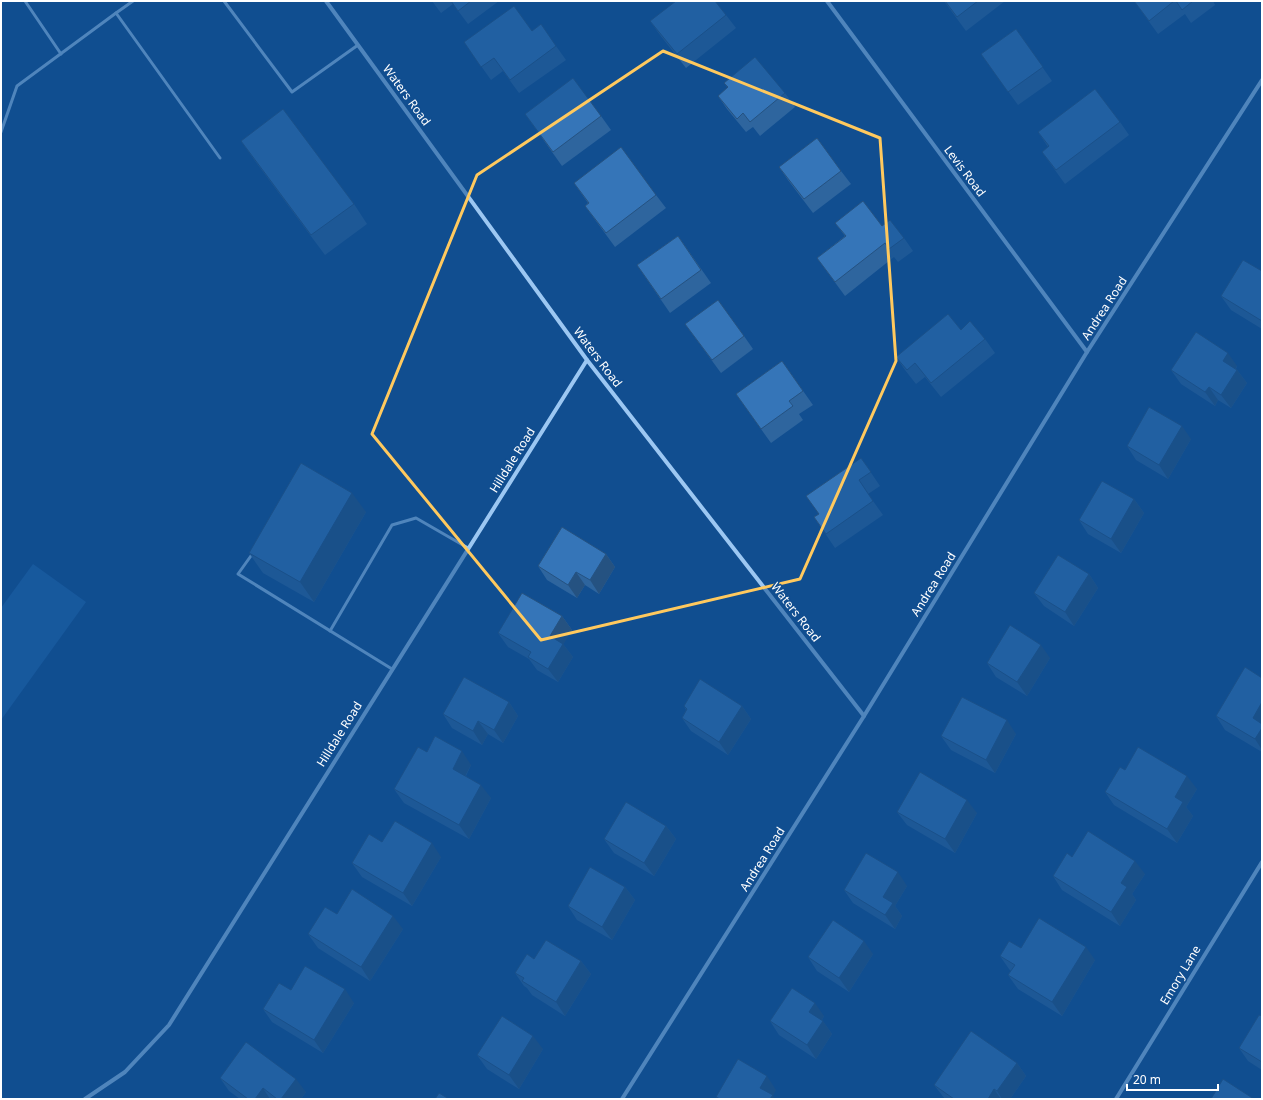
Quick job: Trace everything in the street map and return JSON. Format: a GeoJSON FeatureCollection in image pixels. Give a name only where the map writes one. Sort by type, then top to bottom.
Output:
{"type":"FeatureCollection","features":[{"type":"Feature","properties":{"kind":"street","name":"Waters Road"},"geometry":{"type":"LineString","coordinates":[[326,1],[587,360],[864,716]]}},
{"type":"Feature","properties":{"kind":"street","name":"Levis Road"},"geometry":{"type":"LineString","coordinates":[[827,1],[1088,352]]}},
{"type":"Feature","properties":{"kind":"street","name":"Andrea Road"},"geometry":{"type":"LineString","coordinates":[[622,1099],[864,716],[1088,352],[1262,80]]}},
{"type":"Feature","properties":{"kind":"street","name":"Hilldale Road"},"geometry":{"type":"LineString","coordinates":[[85,1099],[125,1072],[169,1025],[587,360]]}},
{"type":"Feature","properties":{"kind":"street","name":"Emory Lane"},"geometry":{"type":"LineString","coordinates":[[1116,1099],[1262,862]]}},
{"type":"Feature","properties":{"kind":"lane"},"geometry":{"type":"LineString","coordinates":[[25,1],[61,54]]}},
{"type":"Feature","properties":{"kind":"lane"},"geometry":{"type":"LineString","coordinates":[[1,132],[17,86],[132,1]]}},
{"type":"Feature","properties":{"kind":"lane"},"geometry":{"type":"LineString","coordinates":[[224,1],[292,92],[358,45]]}},
{"type":"Feature","properties":{"kind":"lane"},"geometry":{"type":"LineString","coordinates":[[116,13],[220,158]]}},
{"type":"Feature","properties":{"kind":"lane"},"geometry":{"type":"LineString","coordinates":[[330,631],[392,525],[416,518],[468,548]]}},
{"type":"Feature","properties":{"kind":"lane"},"geometry":{"type":"LineString","coordinates":[[257,548],[238,574],[392,669]]}},
{"type":"Feature","properties":{"kind":"highlighted area"},"geometry":{"type":"Polygon","coordinates":[[[663,51],[880,138],[896,361],[800,579],[541,640],[372,434],[477,175],[663,51]]]}},
{"type":"Feature","properties":{"kind":"shaded area"},"geometry":{"type":"Polygon","coordinates":[[[33,564],[86,602],[1,720],[1,608],[33,564]]]}},
{"type":"Feature","properties":{"kind":"building"},"geometry":{"type":"Polygon","coordinates":[[[451,1],[471,1],[458,11],[451,1]]]}},
{"type":"Feature","properties":{"kind":"building"},"geometry":{"type":"Polygon","coordinates":[[[676,1],[715,1],[726,15],[677,54],[650,21],[676,1]]]}},
{"type":"Feature","properties":{"kind":"building"},"geometry":{"type":"Polygon","coordinates":[[[945,1],[978,1],[957,17],[945,1]]]}},
{"type":"Feature","properties":{"kind":"building"},"geometry":{"type":"Polygon","coordinates":[[[1134,1],[1174,1],[1149,21],[1134,1]]]}},
{"type":"Feature","properties":{"kind":"building"},"geometry":{"type":"Polygon","coordinates":[[[1176,1],[1193,1],[1182,10],[1176,1]]]}},
{"type":"Feature","properties":{"kind":"building"},"geometry":{"type":"Polygon","coordinates":[[[514,6],[532,31],[541,24],[556,46],[510,80],[494,58],[481,67],[464,42],[514,6]]]}},
{"type":"Feature","properties":{"kind":"building"},"geometry":{"type":"Polygon","coordinates":[[[1016,29],[1043,67],[1008,92],[981,54],[1016,29]]]}},
{"type":"Feature","properties":{"kind":"building"},"geometry":{"type":"Polygon","coordinates":[[[755,57],[785,93],[750,122],[743,113],[737,119],[718,96],[728,87],[724,83],[755,57]]]}},
{"type":"Feature","properties":{"kind":"building"},"geometry":{"type":"Polygon","coordinates":[[[573,78],[601,116],[553,152],[525,114],[573,78]]]}},
{"type":"Feature","properties":{"kind":"building"},"geometry":{"type":"Polygon","coordinates":[[[1095,89],[1120,122],[1056,170],[1042,152],[1049,146],[1038,132],[1095,89]]]}},
{"type":"Feature","properties":{"kind":"building"},"geometry":{"type":"Polygon","coordinates":[[[283,109],[354,204],[311,235],[241,141],[283,109]]]}},
{"type":"Feature","properties":{"kind":"building"},"geometry":{"type":"Polygon","coordinates":[[[817,138],[841,171],[804,199],[779,167],[817,138]]]}},
{"type":"Feature","properties":{"kind":"building"},"geometry":{"type":"Polygon","coordinates":[[[621,147],[656,195],[606,233],[585,206],[589,203],[574,183],[621,147]]]}},
{"type":"Feature","properties":{"kind":"building"},"geometry":{"type":"Polygon","coordinates":[[[863,201],[882,226],[890,220],[904,238],[889,249],[885,243],[835,282],[817,258],[846,236],[835,223],[863,201]]]}},
{"type":"Feature","properties":{"kind":"building"},"geometry":{"type":"Polygon","coordinates":[[[678,236],[701,270],[661,299],[637,265],[678,236]]]}},
{"type":"Feature","properties":{"kind":"building"},"geometry":{"type":"Polygon","coordinates":[[[1243,260],[1262,271],[1262,321],[1221,296],[1243,260]]]}},
{"type":"Feature","properties":{"kind":"building"},"geometry":{"type":"Polygon","coordinates":[[[718,300],[744,336],[712,360],[685,324],[718,300]]]}},
{"type":"Feature","properties":{"kind":"building"},"geometry":{"type":"Polygon","coordinates":[[[948,314],[961,330],[970,321],[985,339],[931,383],[915,363],[907,370],[896,357],[948,314]]]}},
{"type":"Feature","properties":{"kind":"building"},"geometry":{"type":"Polygon","coordinates":[[[1196,332],[1228,353],[1223,361],[1237,370],[1221,395],[1209,387],[1205,392],[1171,370],[1196,332]]]}},
{"type":"Feature","properties":{"kind":"building"},"geometry":{"type":"Polygon","coordinates":[[[782,361],[803,391],[789,401],[793,406],[761,429],[736,394],[782,361]]]}},
{"type":"Feature","properties":{"kind":"building"},"geometry":{"type":"Polygon","coordinates":[[[1149,407],[1182,426],[1159,465],[1127,446],[1149,407]]]}},
{"type":"Feature","properties":{"kind":"building"},"geometry":{"type":"Polygon","coordinates":[[[861,458],[871,472],[859,480],[873,501],[826,534],[814,517],[819,514],[806,496],[861,458]]]}},
{"type":"Feature","properties":{"kind":"building"},"geometry":{"type":"Polygon","coordinates":[[[301,463],[352,493],[300,582],[249,553],[301,463]]]}},
{"type":"Feature","properties":{"kind":"building"},"geometry":{"type":"Polygon","coordinates":[[[1102,481],[1134,499],[1111,539],[1079,520],[1102,481]]]}},
{"type":"Feature","properties":{"kind":"building"},"geometry":{"type":"Polygon","coordinates":[[[562,527],[606,554],[590,580],[576,572],[568,585],[538,566],[562,527]]]}},
{"type":"Feature","properties":{"kind":"building"},"geometry":{"type":"Polygon","coordinates":[[[1058,555],[1089,574],[1065,612],[1034,593],[1058,555]]]}},
{"type":"Feature","properties":{"kind":"building"},"geometry":{"type":"Polygon","coordinates":[[[522,593],[562,616],[550,636],[563,644],[548,669],[528,657],[531,652],[498,633],[522,593]]]}},
{"type":"Feature","properties":{"kind":"building"},"geometry":{"type":"Polygon","coordinates":[[[1010,625],[1041,645],[1017,682],[987,663],[1010,625]]]}},
{"type":"Feature","properties":{"kind":"building"},"geometry":{"type":"Polygon","coordinates":[[[1245,667],[1262,678],[1262,702],[1253,718],[1262,724],[1262,728],[1255,739],[1216,716],[1245,667]]]}},
{"type":"Feature","properties":{"kind":"building"},"geometry":{"type":"Polygon","coordinates":[[[464,677],[509,702],[494,730],[478,721],[473,731],[443,714],[464,677]]]}},
{"type":"Feature","properties":{"kind":"building"},"geometry":{"type":"Polygon","coordinates":[[[700,679],[742,706],[719,742],[682,718],[687,709],[684,706],[700,679]]]}},
{"type":"Feature","properties":{"kind":"building"},"geometry":{"type":"Polygon","coordinates":[[[962,697],[1007,720],[986,760],[941,736],[962,697]]]}},
{"type":"Feature","properties":{"kind":"building"},"geometry":{"type":"Polygon","coordinates":[[[435,736],[462,751],[453,769],[481,785],[459,825],[394,789],[418,747],[427,752],[435,736]]]}},
{"type":"Feature","properties":{"kind":"building"},"geometry":{"type":"Polygon","coordinates":[[[1138,747],[1187,776],[1175,797],[1183,802],[1167,829],[1105,792],[1120,767],[1125,770],[1138,747]]]}},
{"type":"Feature","properties":{"kind":"building"},"geometry":{"type":"Polygon","coordinates":[[[920,772],[967,800],[945,839],[897,812],[920,772]]]}},
{"type":"Feature","properties":{"kind":"building"},"geometry":{"type":"Polygon","coordinates":[[[626,802],[666,826],[644,863],[604,839],[626,802]]]}},
{"type":"Feature","properties":{"kind":"building"},"geometry":{"type":"Polygon","coordinates":[[[395,821],[432,843],[403,893],[352,863],[369,834],[382,842],[395,821]]]}},
{"type":"Feature","properties":{"kind":"building"},"geometry":{"type":"Polygon","coordinates":[[[1088,831],[1135,861],[1121,883],[1127,887],[1111,912],[1053,876],[1067,853],[1072,857],[1088,831]]]}},
{"type":"Feature","properties":{"kind":"building"},"geometry":{"type":"Polygon","coordinates":[[[866,853],[898,872],[883,897],[893,903],[885,915],[844,890],[866,853]]]}},
{"type":"Feature","properties":{"kind":"building"},"geometry":{"type":"Polygon","coordinates":[[[590,867],[625,887],[602,927],[568,906],[590,867]]]}},
{"type":"Feature","properties":{"kind":"building"},"geometry":{"type":"Polygon","coordinates":[[[352,889],[393,916],[361,967],[308,934],[325,907],[337,914],[352,889]]]}},
{"type":"Feature","properties":{"kind":"building"},"geometry":{"type":"Polygon","coordinates":[[[1039,918],[1086,947],[1052,1002],[1008,975],[1015,965],[1000,956],[1009,941],[1021,948],[1039,918]]]}},
{"type":"Feature","properties":{"kind":"building"},"geometry":{"type":"Polygon","coordinates":[[[833,920],[864,941],[839,978],[808,957],[833,920]]]}},
{"type":"Feature","properties":{"kind":"building"},"geometry":{"type":"Polygon","coordinates":[[[546,940],[581,961],[556,1002],[522,981],[524,978],[515,973],[527,954],[534,959],[546,940]]]}},
{"type":"Feature","properties":{"kind":"building"},"geometry":{"type":"Polygon","coordinates":[[[305,966],[345,989],[314,1040],[263,1009],[279,983],[291,990],[305,966]]]}},
{"type":"Feature","properties":{"kind":"building"},"geometry":{"type":"Polygon","coordinates":[[[792,988],[815,1003],[809,1012],[823,1021],[807,1045],[770,1021],[792,988]]]}},
{"type":"Feature","properties":{"kind":"building"},"geometry":{"type":"Polygon","coordinates":[[[1259,1015],[1262,1016],[1262,1062],[1239,1048],[1259,1015]]]}},
{"type":"Feature","properties":{"kind":"building"},"geometry":{"type":"Polygon","coordinates":[[[502,1016],[533,1036],[509,1075],[477,1055],[502,1016]]]}},
{"type":"Feature","properties":{"kind":"building"},"geometry":{"type":"Polygon","coordinates":[[[971,1031],[1017,1063],[997,1091],[994,1089],[988,1099],[954,1099],[934,1085],[971,1031]]]}},
{"type":"Feature","properties":{"kind":"building"},"geometry":{"type":"Polygon","coordinates":[[[246,1042],[296,1079],[281,1099],[277,1099],[263,1088],[255,1099],[248,1099],[220,1078],[246,1042]]]}},
{"type":"Feature","properties":{"kind":"building"},"geometry":{"type":"Polygon","coordinates":[[[738,1059],[767,1076],[760,1088],[773,1095],[770,1099],[720,1099],[716,1097],[738,1059]]]}},
{"type":"Feature","properties":{"kind":"building"},"geometry":{"type":"Polygon","coordinates":[[[1223,1079],[1254,1099],[1211,1099],[1223,1079]]]}},
{"type":"Feature","properties":{"kind":"building"},"geometry":{"type":"Polygon","coordinates":[[[439,1093],[449,1099],[435,1099],[439,1093]]]}}]}
